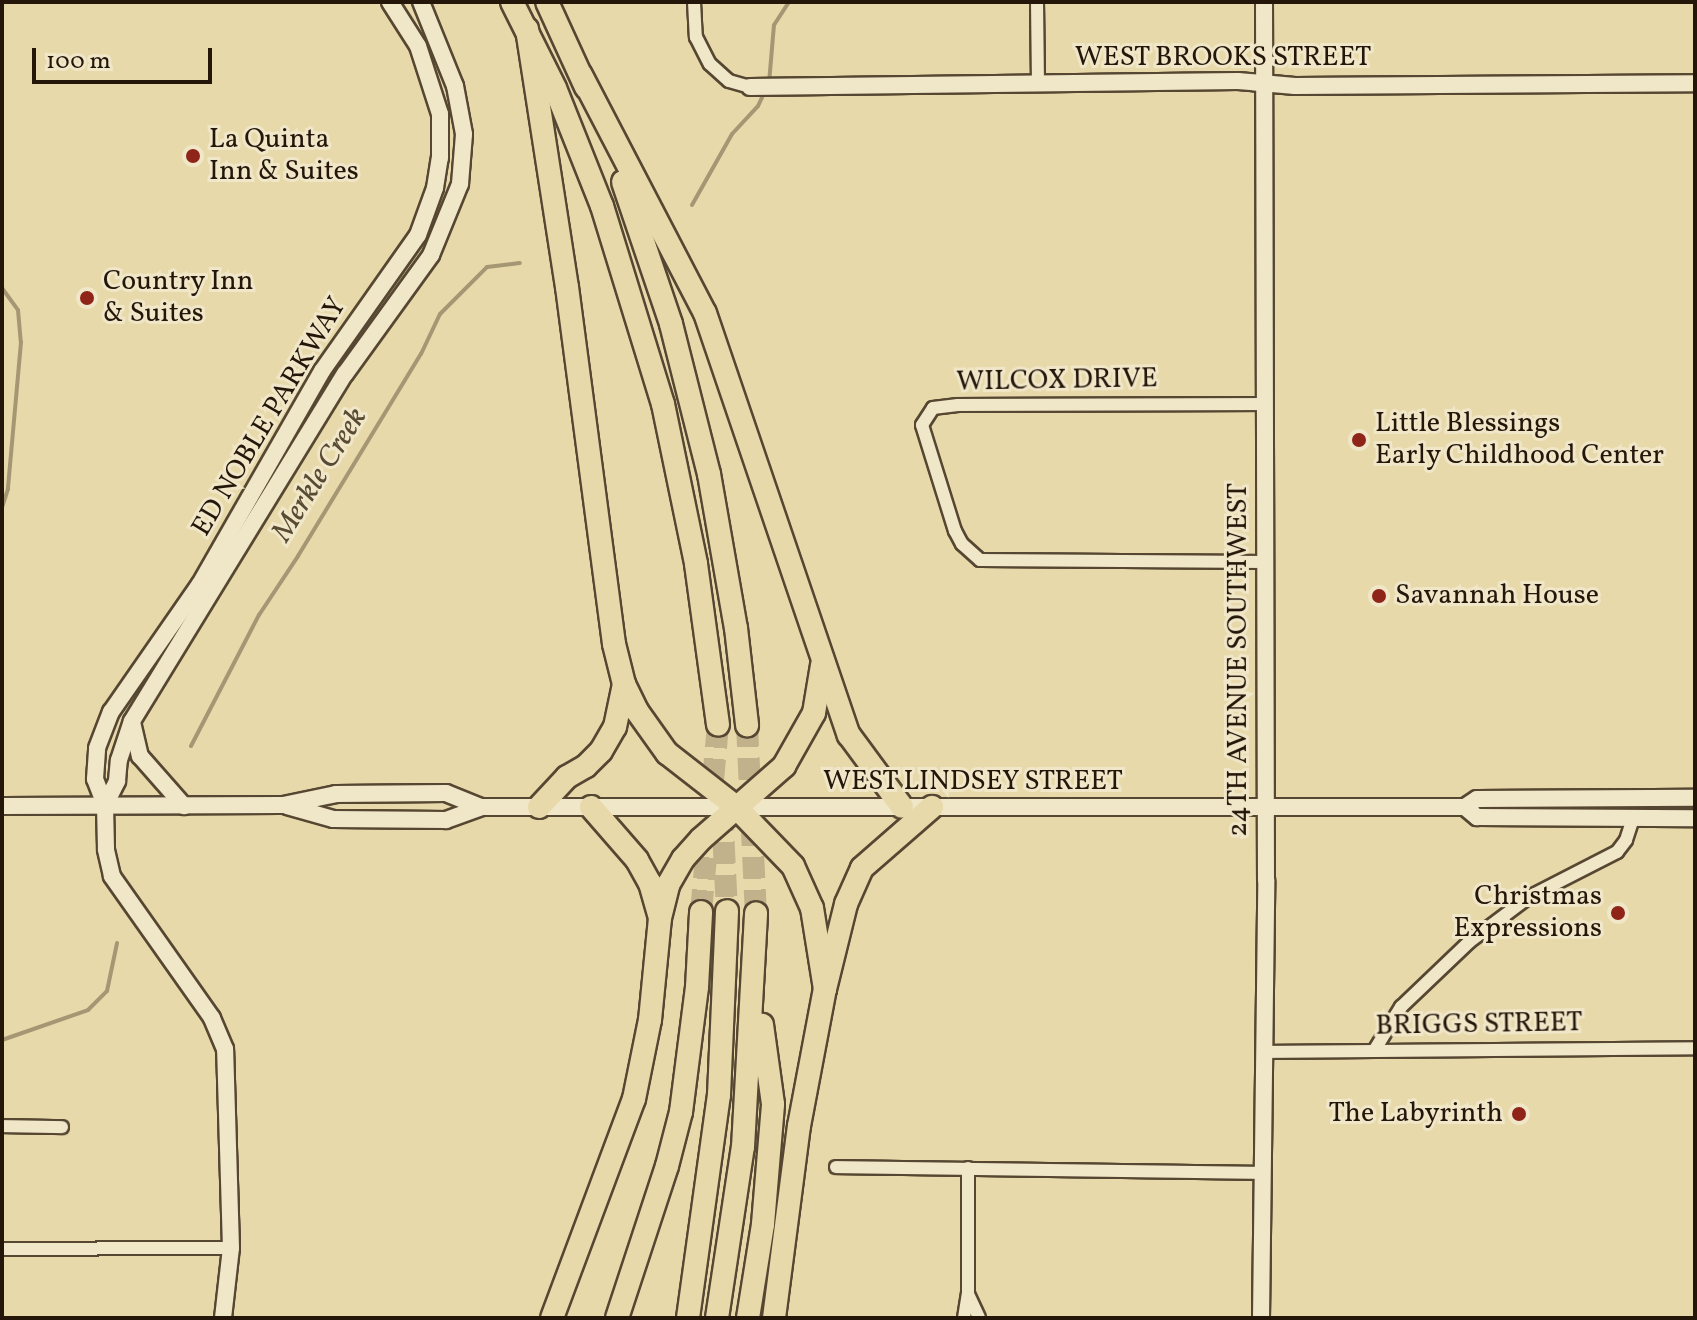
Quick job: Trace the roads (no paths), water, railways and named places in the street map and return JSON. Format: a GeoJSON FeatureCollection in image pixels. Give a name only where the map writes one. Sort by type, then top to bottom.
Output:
{"type":"FeatureCollection","features":[{"type":"Feature","properties":{"kind":"highway"},"geometry":{"type":"LineString","coordinates":[[512,2],[555,88],[602,206],[663,404],[696,564],[718,724]]}},
{"type":"Feature","properties":{"kind":"highway"},"geometry":{"type":"LineString","coordinates":[[547,2],[581,75],[705,313],[856,748],[882,776],[902,807]]}},
{"type":"Feature","properties":{"kind":"highway"},"geometry":{"type":"LineString","coordinates":[[527,29],[567,287],[614,644],[624,684],[637,711],[667,753],[736,807],[779,850],[803,885],[818,933],[825,989]]}},
{"type":"Feature","properties":{"kind":"highway"},"geometry":{"type":"LineString","coordinates":[[581,75],[652,261],[689,390],[723,547],[747,725]]}},
{"type":"Feature","properties":{"kind":"highway"},"geometry":{"type":"LineString","coordinates":[[552,1318],[634,1099],[650,1020],[660,918],[668,885],[683,859],[784,766],[806,731],[818,697],[823,660]]}},
{"type":"Feature","properties":{"kind":"highway"},"geometry":{"type":"LineString","coordinates":[[539,807],[567,777],[586,766],[601,751],[615,727],[624,684]]}},
{"type":"Feature","properties":{"kind":"highway"},"geometry":{"type":"LineString","coordinates":[[591,807],[637,860],[650,883],[660,918]]}},
{"type":"Feature","properties":{"kind":"highway"},"geometry":{"type":"LineString","coordinates":[[774,1318],[799,1126],[825,989],[846,904],[862,868],[932,807]]}},
{"type":"Feature","properties":{"kind":"highway"},"geometry":{"type":"LineString","coordinates":[[688,1318],[719,1095],[727,911]]}},
{"type":"Feature","properties":{"kind":"highway"},"geometry":{"type":"LineString","coordinates":[[617,1318],[667,1166],[681,1112],[692,1033],[701,912]]}},
{"type":"Feature","properties":{"kind":"highway"},"geometry":{"type":"LineString","coordinates":[[717,1318],[743,1147],[756,913]]}},
{"type":"Feature","properties":{"kind":"highway"},"geometry":{"type":"LineString","coordinates":[[748,1318],[763,1224],[773,1104],[755,974]]}},
{"type":"Feature","properties":{"kind":"main road","name":"ED NOBLE PARKWAY"},"geometry":{"type":"LineString","coordinates":[[223,1318],[231,1248],[225,1049],[212,1018],[112,876],[106,849],[105,805],[95,779],[95,764],[107,720],[200,584],[322,371],[418,235],[440,158],[440,114],[418,46],[390,2]]}},
{"type":"Feature","properties":{"kind":"main road","name":"ED NOBLE PARKWAY"},"geometry":{"type":"LineString","coordinates":[[105,805],[117,781],[119,760],[132,721],[345,374],[431,255],[460,184],[464,134],[455,86],[421,2]]}},
{"type":"Feature","properties":{"kind":"main road","name":"24TH AVENUE SOUTHWEST"},"geometry":{"type":"LineString","coordinates":[[1261,1318],[1266,808],[1264,2]]}},
{"type":"Feature","properties":{"kind":"main road","name":"WEST BROOKS STREET"},"geometry":{"type":"LineString","coordinates":[[750,87],[1695,83]]}},
{"type":"Feature","properties":{"kind":"main road"},"geometry":{"type":"LineString","coordinates":[[132,721],[140,756],[184,806]]}},
{"type":"Feature","properties":{"kind":"main road","name":"WEST LINDSEY STREET"},"geometry":{"type":"LineString","coordinates":[[2,806],[283,805],[336,794],[446,793],[481,807]]}},
{"type":"Feature","properties":{"kind":"main road"},"geometry":{"type":"LineString","coordinates":[[1580,798],[1580,818]]}},
{"type":"Feature","properties":{"kind":"main road"},"geometry":{"type":"LineString","coordinates":[[1633,818],[1636,798]]}},
{"type":"Feature","properties":{"kind":"main road","name":"WEST LINDSEY STREET"},"geometry":{"type":"LineString","coordinates":[[283,805],[333,819],[446,820],[481,807],[1465,807],[1477,799],[1695,798]]}},
{"type":"Feature","properties":{"kind":"main road","name":"WEST LINDSEY STREET"},"geometry":{"type":"LineString","coordinates":[[1465,807],[1477,817],[1695,818]]}},
{"type":"Feature","properties":{"kind":"street"},"geometry":{"type":"LineString","coordinates":[[694,2],[696,37],[710,64],[729,81],[750,87]]}},
{"type":"Feature","properties":{"kind":"street"},"geometry":{"type":"LineString","coordinates":[[1037,2],[1038,84]]}},
{"type":"Feature","properties":{"kind":"street","name":"WILCOX DRIVE"},"geometry":{"type":"LineString","coordinates":[[1265,562],[987,562],[972,555],[955,531],[922,434],[923,418],[933,408],[958,405],[1266,404]]}},
{"type":"Feature","properties":{"kind":"street"},"geometry":{"type":"LineString","coordinates":[[1374,1051],[1401,1007],[1469,942],[1529,897],[1617,852],[1626,840],[1633,818]]}},
{"type":"Feature","properties":{"kind":"street","name":"BRIGGS STREET"},"geometry":{"type":"LineString","coordinates":[[1264,1052],[1695,1048]]}},
{"type":"Feature","properties":{"kind":"street"},"geometry":{"type":"LineString","coordinates":[[2,1126],[62,1127]]}},
{"type":"Feature","properties":{"kind":"street"},"geometry":{"type":"LineString","coordinates":[[836,1167],[1262,1173]]}},
{"type":"Feature","properties":{"kind":"street"},"geometry":{"type":"LineString","coordinates":[[964,1318],[968,1294],[968,1168]]}},
{"type":"Feature","properties":{"kind":"street"},"geometry":{"type":"LineString","coordinates":[[2,1249],[231,1248]]}},
{"type":"Feature","properties":{"kind":"street"},"geometry":{"type":"LineString","coordinates":[[968,1294],[979,1318]]}},
{"type":"Feature","properties":{"kind":"waterway","name":"Merkle Creek"},"geometry":{"type":"LineString","coordinates":[[769,83],[774,25],[789,2]]}},
{"type":"Feature","properties":{"kind":"waterway","name":"Merkle Creek"},"geometry":{"type":"LineString","coordinates":[[692,205],[732,134],[758,106],[765,91]]}},
{"type":"Feature","properties":{"kind":"waterway","name":"Merkle Creek"},"geometry":{"type":"LineString","coordinates":[[191,746],[259,615],[421,354],[440,314],[487,267],[520,263]]}},
{"type":"Feature","properties":{"kind":"waterway"},"geometry":{"type":"LineString","coordinates":[[2,288],[18,310],[21,342],[8,489],[2,507]]}},
{"type":"Feature","properties":{"kind":"waterway","name":"Merkle Creek"},"geometry":{"type":"LineString","coordinates":[[2,1040],[88,1010],[107,991],[117,943]]}},
{"type":"Feature","properties":{"kind":"tunnel"},"geometry":{"type":"LineString","coordinates":[[701,912],[718,724]]}},
{"type":"Feature","properties":{"kind":"tunnel"},"geometry":{"type":"LineString","coordinates":[[747,725],[756,913]]}},
{"type":"Feature","properties":{"kind":"tunnel"},"geometry":{"type":"LineString","coordinates":[[722,809],[727,911]]}},
{"type":"Feature","properties":{"kind":"place","name":"La Quinta Inn & Suites"},"geometry":{"type":"Point","coordinates":[193,156]}},
{"type":"Feature","properties":{"kind":"place","name":"Country Inn & Suites"},"geometry":{"type":"Point","coordinates":[87,298]}},
{"type":"Feature","properties":{"kind":"place","name":"Little Blessings Early Childhood Center"},"geometry":{"type":"Point","coordinates":[1359,440]}},
{"type":"Feature","properties":{"kind":"place","name":"Savannah House"},"geometry":{"type":"Point","coordinates":[1379,596]}},
{"type":"Feature","properties":{"kind":"place","name":"Christmas Expressions"},"geometry":{"type":"Point","coordinates":[1618,913]}},
{"type":"Feature","properties":{"kind":"place","name":"The Labyrinth"},"geometry":{"type":"Point","coordinates":[1519,1114]}}]}
